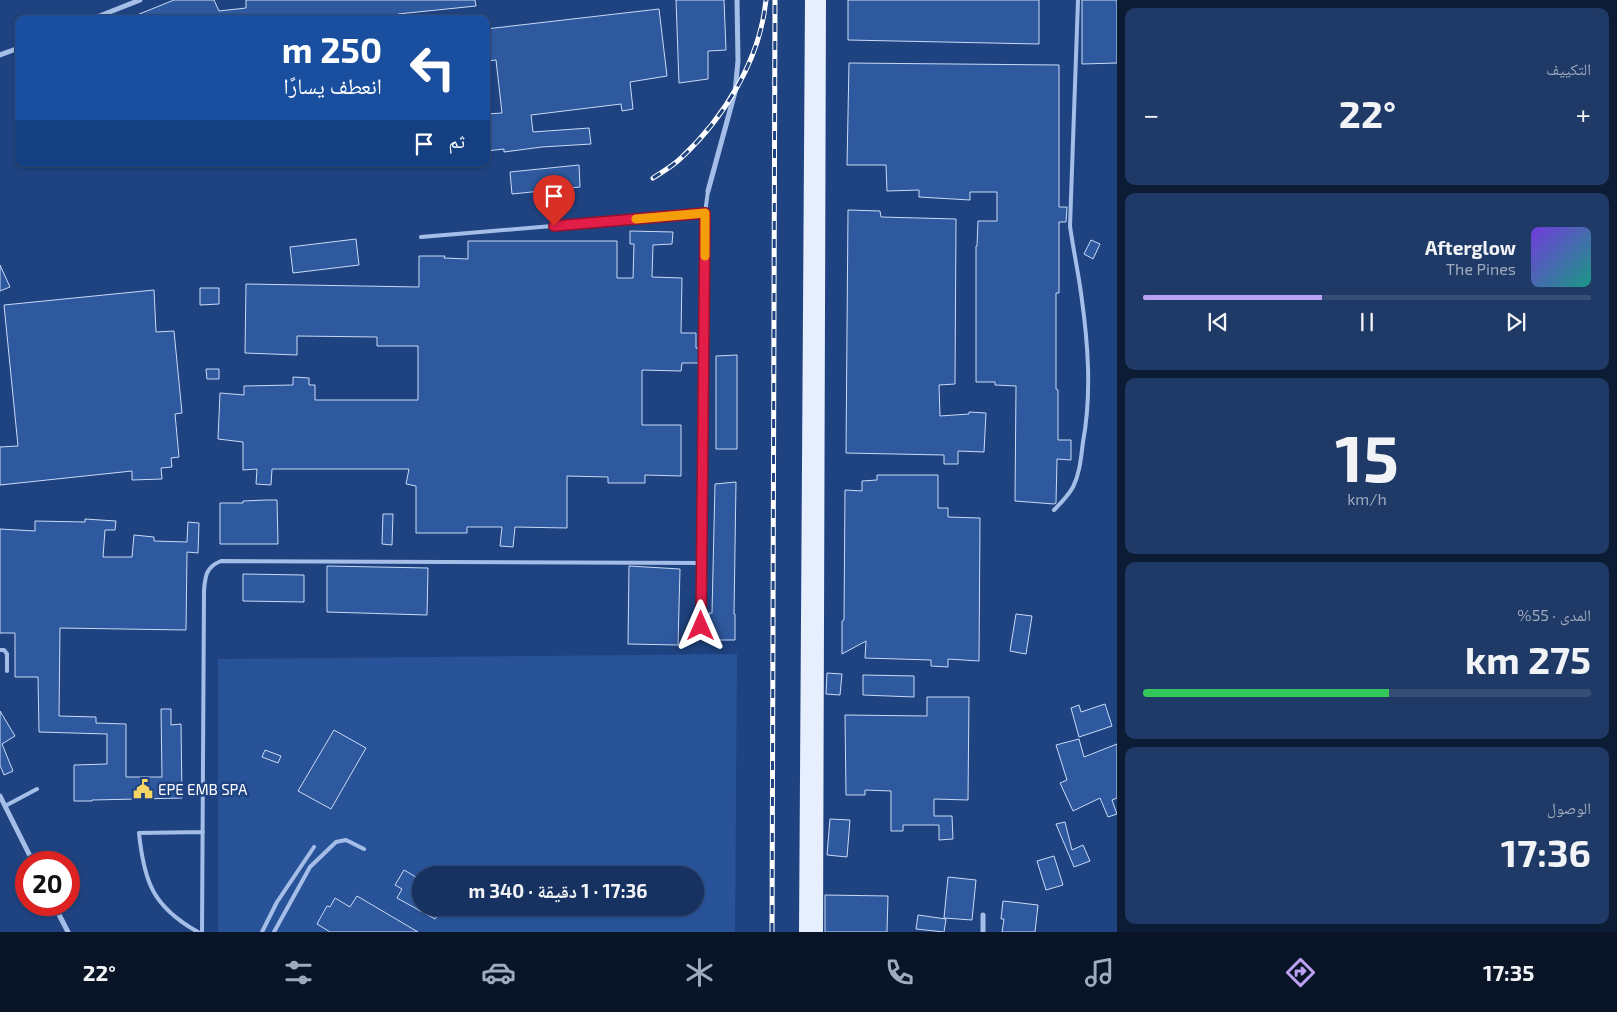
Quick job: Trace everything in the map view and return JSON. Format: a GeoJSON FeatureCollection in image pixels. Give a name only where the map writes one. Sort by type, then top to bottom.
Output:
{"type":"FeatureCollection","features":[{"type":"Feature","properties":{"kind":"main road"},"geometry":{"type":"LineString","coordinates":[[811,0],[811,804],[817,932]]}},
{"type":"Feature","properties":{"kind":"main road"},"geometry":{"type":"LineString","coordinates":[[805,932],[811,804],[820,0]]}},
{"type":"Feature","properties":{"kind":"street"},"geometry":{"type":"LineString","coordinates":[[102,15],[140,0]]}},
{"type":"Feature","properties":{"kind":"street"},"geometry":{"type":"LineString","coordinates":[[708,191],[735,92],[738,61],[737,0]]}},
{"type":"Feature","properties":{"kind":"street"},"geometry":{"type":"LineString","coordinates":[[0,55],[15,49]]}},
{"type":"Feature","properties":{"kind":"street"},"geometry":{"type":"LineString","coordinates":[[0,796],[28,851]]}},
{"type":"Feature","properties":{"kind":"street"},"geometry":{"type":"LineString","coordinates":[[983,932],[984,915]]}},
{"type":"Feature","properties":{"kind":"street"},"geometry":{"type":"LineString","coordinates":[[60,916],[68,932]]}},
{"type":"Feature","properties":{"kind":"lane"},"geometry":{"type":"LineString","coordinates":[[1054,510],[1073,487],[1079,470],[1087,407],[1086,334],[1070,226],[1078,0]]}},
{"type":"Feature","properties":{"kind":"lane"},"geometry":{"type":"LineString","coordinates":[[701,626],[705,213],[708,191]]}},
{"type":"Feature","properties":{"kind":"lane"},"geometry":{"type":"LineString","coordinates":[[421,237],[705,213]]}},
{"type":"Feature","properties":{"kind":"lane"},"geometry":{"type":"LineString","coordinates":[[202,932],[205,581],[207,571],[212,565],[221,561],[702,563]]}},
{"type":"Feature","properties":{"kind":"lane"},"geometry":{"type":"LineString","coordinates":[[0,650],[4,650],[7,654],[6,671]]}},
{"type":"Feature","properties":{"kind":"lane"},"geometry":{"type":"LineString","coordinates":[[5,806],[37,789]]}},
{"type":"Feature","properties":{"kind":"lane"},"geometry":{"type":"LineString","coordinates":[[198,932],[170,914],[148,884],[142,863],[138,833],[203,832]]}},
{"type":"Feature","properties":{"kind":"lane"},"geometry":{"type":"LineString","coordinates":[[274,932],[310,867],[336,842],[346,840],[364,849]]}},
{"type":"Feature","properties":{"kind":"lane"},"geometry":{"type":"LineString","coordinates":[[262,932],[277,902],[314,847]]}},
{"type":"Feature","properties":{"kind":"shaded area"},"geometry":{"type":"Polygon","coordinates":[[[737,654],[735,932],[218,932],[218,659],[737,654]]]}},
{"type":"Feature","properties":{"kind":"building"},"geometry":{"type":"Polygon","coordinates":[[[174,0],[214,0],[219,11],[246,8],[246,0],[475,0],[476,6],[398,15],[137,15],[174,0]]]}},
{"type":"Feature","properties":{"kind":"building"},"geometry":{"type":"Polygon","coordinates":[[[676,0],[724,0],[726,50],[708,51],[708,79],[679,83],[676,0]]]}},
{"type":"Feature","properties":{"kind":"building"},"geometry":{"type":"Polygon","coordinates":[[[848,0],[1039,0],[1039,44],[848,40],[848,0]]]}},
{"type":"Feature","properties":{"kind":"building"},"geometry":{"type":"Polygon","coordinates":[[[1082,0],[1117,0],[1117,63],[1082,64],[1082,0]]]}},
{"type":"Feature","properties":{"kind":"building"},"geometry":{"type":"Polygon","coordinates":[[[659,9],[667,76],[630,82],[633,109],[622,111],[621,104],[531,115],[533,132],[589,128],[591,144],[504,152],[504,149],[490,151],[490,114],[502,113],[496,60],[490,61],[490,29],[659,9]]]}},
{"type":"Feature","properties":{"kind":"building"},"geometry":{"type":"Polygon","coordinates":[[[849,63],[1059,65],[1059,207],[1067,207],[1066,222],[1059,222],[1059,293],[1056,293],[1056,389],[1058,390],[1058,440],[1071,440],[1071,460],[1057,459],[1056,503],[1054,504],[1015,501],[1016,386],[995,385],[995,382],[976,382],[976,246],[978,221],[997,221],[997,192],[970,192],[970,200],[919,197],[919,190],[887,191],[886,165],[847,165],[849,63]]]}},
{"type":"Feature","properties":{"kind":"building"},"geometry":{"type":"Polygon","coordinates":[[[579,165],[580,187],[512,194],[510,172],[579,165]]]}},
{"type":"Feature","properties":{"kind":"building"},"geometry":{"type":"Polygon","coordinates":[[[848,210],[880,211],[881,217],[956,219],[955,384],[939,385],[940,416],[969,414],[969,412],[986,413],[984,452],[958,451],[958,464],[944,464],[944,455],[846,453],[848,210]]]}},
{"type":"Feature","properties":{"kind":"building"},"geometry":{"type":"Polygon","coordinates":[[[630,231],[673,232],[672,244],[653,245],[652,277],[682,278],[681,333],[696,333],[696,348],[700,348],[700,363],[682,363],[681,371],[642,370],[642,425],[681,425],[681,476],[645,475],[645,483],[608,483],[608,477],[567,476],[567,528],[515,527],[513,547],[500,546],[502,527],[467,527],[467,533],[416,533],[416,486],[406,484],[409,469],[272,469],[271,485],[256,484],[257,469],[243,470],[243,442],[218,439],[220,393],[244,395],[244,386],[293,385],[293,377],[309,378],[309,385],[315,385],[315,400],[418,400],[418,346],[377,346],[377,337],[297,336],[297,355],[245,353],[246,284],[419,287],[419,256],[445,256],[444,258],[468,259],[468,241],[617,241],[617,278],[633,278],[634,244],[630,244],[630,231]]]}},
{"type":"Feature","properties":{"kind":"building"},"geometry":{"type":"Polygon","coordinates":[[[356,239],[359,265],[293,273],[290,247],[356,239]]]}},
{"type":"Feature","properties":{"kind":"building"},"geometry":{"type":"Polygon","coordinates":[[[1091,240],[1100,244],[1093,259],[1084,254],[1091,240]]]}},
{"type":"Feature","properties":{"kind":"building"},"geometry":{"type":"Polygon","coordinates":[[[0,265],[10,287],[0,291],[0,265]]]}},
{"type":"Feature","properties":{"kind":"building"},"geometry":{"type":"Polygon","coordinates":[[[200,288],[219,288],[219,304],[200,305],[200,288]]]}},
{"type":"Feature","properties":{"kind":"building"},"geometry":{"type":"Polygon","coordinates":[[[154,290],[156,332],[174,331],[182,413],[175,414],[179,457],[171,458],[172,467],[161,468],[162,479],[132,480],[132,471],[0,485],[0,447],[18,446],[4,305],[154,290]]]}},
{"type":"Feature","properties":{"kind":"building"},"geometry":{"type":"Polygon","coordinates":[[[737,355],[737,449],[716,449],[716,356],[737,355]]]}},
{"type":"Feature","properties":{"kind":"building"},"geometry":{"type":"Polygon","coordinates":[[[206,369],[219,369],[219,379],[207,379],[206,369]]]}},
{"type":"Feature","properties":{"kind":"building"},"geometry":{"type":"Polygon","coordinates":[[[877,475],[938,475],[938,508],[948,508],[948,517],[980,518],[979,661],[948,659],[948,667],[931,666],[931,660],[865,658],[866,641],[842,654],[845,490],[862,491],[862,481],[877,480],[877,475]]]}},
{"type":"Feature","properties":{"kind":"building"},"geometry":{"type":"Polygon","coordinates":[[[736,482],[735,640],[709,640],[709,613],[712,613],[715,484],[736,482]]]}},
{"type":"Feature","properties":{"kind":"building"},"geometry":{"type":"Polygon","coordinates":[[[277,500],[278,544],[220,544],[220,503],[277,500]]]}},
{"type":"Feature","properties":{"kind":"building"},"geometry":{"type":"Polygon","coordinates":[[[383,514],[393,514],[392,545],[382,544],[383,514]]]}},
{"type":"Feature","properties":{"kind":"building"},"geometry":{"type":"Polygon","coordinates":[[[85,519],[116,521],[115,530],[105,530],[103,557],[132,557],[134,535],[154,537],[154,541],[187,542],[188,522],[199,523],[198,553],[187,552],[186,630],[60,628],[59,716],[96,717],[96,723],[126,724],[126,777],[162,777],[161,709],[171,709],[171,725],[181,724],[182,798],[74,801],[74,765],[107,764],[107,734],[39,732],[38,677],[15,677],[15,633],[0,633],[0,529],[35,531],[35,521],[85,522],[85,519]]]}},
{"type":"Feature","properties":{"kind":"building"},"geometry":{"type":"Polygon","coordinates":[[[327,566],[428,568],[427,615],[327,612],[327,566]]]}},
{"type":"Feature","properties":{"kind":"building"},"geometry":{"type":"Polygon","coordinates":[[[629,566],[680,569],[678,645],[628,644],[629,566]]]}},
{"type":"Feature","properties":{"kind":"building"},"geometry":{"type":"Polygon","coordinates":[[[243,574],[304,575],[304,602],[243,601],[243,574]]]}},
{"type":"Feature","properties":{"kind":"building"},"geometry":{"type":"Polygon","coordinates":[[[1016,614],[1032,616],[1026,654],[1010,651],[1016,614]]]}},
{"type":"Feature","properties":{"kind":"building"},"geometry":{"type":"Polygon","coordinates":[[[827,673],[842,674],[840,695],[826,694],[827,673]]]}},
{"type":"Feature","properties":{"kind":"building"},"geometry":{"type":"Polygon","coordinates":[[[863,675],[914,676],[914,697],[863,695],[863,675]]]}},
{"type":"Feature","properties":{"kind":"building"},"geometry":{"type":"Polygon","coordinates":[[[927,697],[969,697],[968,800],[934,799],[934,816],[952,816],[953,839],[939,840],[939,825],[903,825],[903,831],[891,831],[891,791],[865,790],[865,795],[846,795],[845,715],[927,716],[927,697]]]}},
{"type":"Feature","properties":{"kind":"building"},"geometry":{"type":"Polygon","coordinates":[[[1105,704],[1112,726],[1079,737],[1071,708],[1079,705],[1081,712],[1105,704]]]}},
{"type":"Feature","properties":{"kind":"building"},"geometry":{"type":"Polygon","coordinates":[[[0,711],[15,736],[2,744],[13,771],[4,775],[0,765],[0,711]]]}},
{"type":"Feature","properties":{"kind":"building"},"geometry":{"type":"Polygon","coordinates":[[[334,730],[366,748],[331,809],[298,791],[334,730]]]}},
{"type":"Feature","properties":{"kind":"building"},"geometry":{"type":"Polygon","coordinates":[[[1079,739],[1084,757],[1117,744],[1117,798],[1112,800],[1117,814],[1108,817],[1100,798],[1073,811],[1060,783],[1067,780],[1056,745],[1079,739]]]}},
{"type":"Feature","properties":{"kind":"building"},"geometry":{"type":"Polygon","coordinates":[[[265,750],[281,756],[278,763],[262,757],[265,750]]]}},
{"type":"Feature","properties":{"kind":"building"},"geometry":{"type":"Polygon","coordinates":[[[830,819],[850,820],[847,857],[827,855],[830,819]]]}},
{"type":"Feature","properties":{"kind":"building"},"geometry":{"type":"Polygon","coordinates":[[[1065,822],[1072,850],[1083,845],[1090,861],[1074,867],[1056,824],[1065,822]]]}},
{"type":"Feature","properties":{"kind":"building"},"geometry":{"type":"Polygon","coordinates":[[[1054,856],[1063,885],[1046,890],[1037,861],[1054,856]]]}},
{"type":"Feature","properties":{"kind":"building"},"geometry":{"type":"Polygon","coordinates":[[[404,870],[412,875],[412,906],[397,898],[402,889],[395,885],[404,870]]]}},
{"type":"Feature","properties":{"kind":"building"},"geometry":{"type":"Polygon","coordinates":[[[948,877],[976,880],[972,920],[944,918],[948,877]]]}},
{"type":"Feature","properties":{"kind":"building"},"geometry":{"type":"Polygon","coordinates":[[[825,895],[888,896],[887,932],[825,932],[825,895]]]}},
{"type":"Feature","properties":{"kind":"building"},"geometry":{"type":"Polygon","coordinates":[[[357,896],[418,932],[330,932],[317,924],[327,906],[330,907],[335,898],[350,907],[357,896]]]}},
{"type":"Feature","properties":{"kind":"building"},"geometry":{"type":"Polygon","coordinates":[[[1003,901],[1038,905],[1035,932],[1002,932],[1004,919],[1001,919],[1003,901]]]}},
{"type":"Feature","properties":{"kind":"building"},"geometry":{"type":"Polygon","coordinates":[[[918,915],[946,919],[944,932],[916,929],[918,915]]]}},
{"type":"Feature","properties":{"kind":"railway"},"geometry":{"type":"LineString","coordinates":[[653,178],[681,158],[712,125],[725,106],[748,66],[756,44],[766,0]]}},
{"type":"Feature","properties":{"kind":"railway"},"geometry":{"type":"LineString","coordinates":[[772,932],[775,0]]}},
{"type":"Feature","properties":{"kind":"slow traffic"},"geometry":{"type":"LineString","coordinates":[[636,219],[705,213],[705,256]]}},
{"type":"Feature","properties":{"kind":"place","name":"EPE EMB SPA"},"geometry":{"type":"Point","coordinates":[143,789]}},
{"type":"Feature","properties":{"kind":"route"},"geometry":{"type":"LineString","coordinates":[[554,226],[705,213],[701,626]]}}]}
